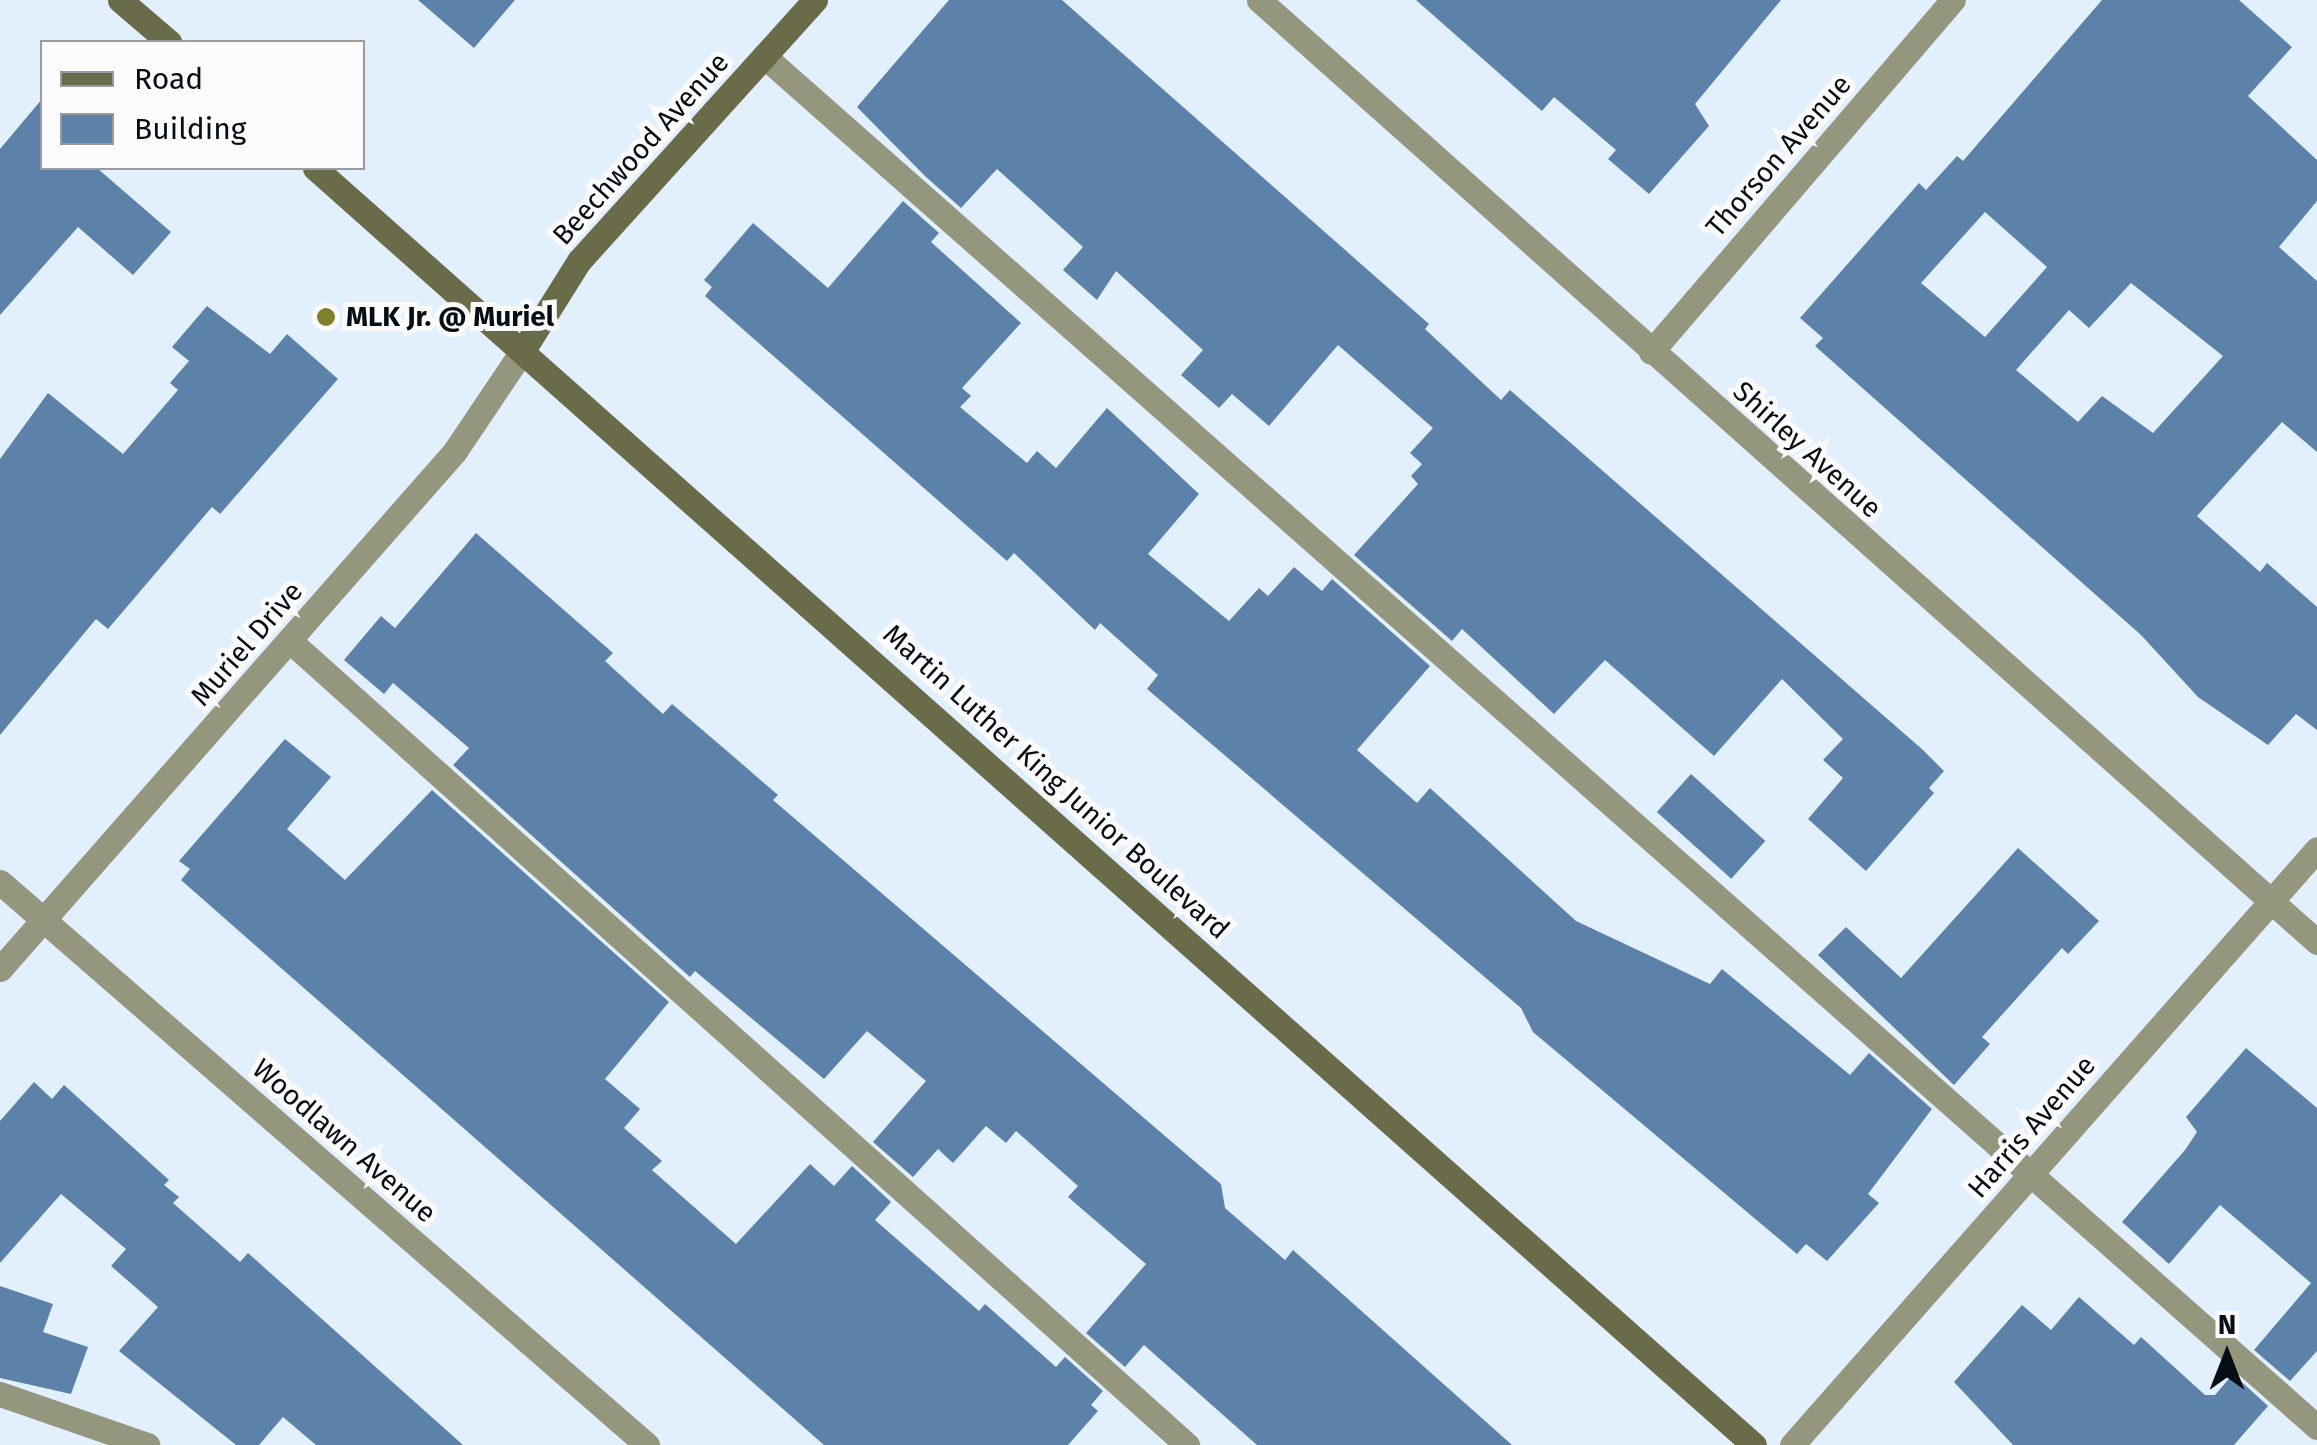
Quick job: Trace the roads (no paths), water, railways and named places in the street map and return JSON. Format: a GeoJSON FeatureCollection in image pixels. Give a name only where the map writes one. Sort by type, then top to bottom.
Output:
{"type":"FeatureCollection","features":[{"type":"Feature","properties":{"kind":"main road"},"geometry":{"type":"LineString","coordinates":[[120,0],[167,40]]}},
{"type":"Feature","properties":{"kind":"main road","name":"Beechwood Avenue"},"geometry":{"type":"LineString","coordinates":[[525,348],[578,262],[815,0]]}},
{"type":"Feature","properties":{"kind":"main road","name":"Martin Luther King Junior Boulevard"},"geometry":{"type":"LineString","coordinates":[[317,170],[525,348],[1754,1445]]}},
{"type":"Feature","properties":{"kind":"street","name":"Shirley Avenue"},"geometry":{"type":"LineString","coordinates":[[1259,0],[2317,942]]}},
{"type":"Feature","properties":{"kind":"street","name":"Thorson Avenue"},"geometry":{"type":"LineString","coordinates":[[1652,352],[1953,0]]}},
{"type":"Feature","properties":{"kind":"street"},"geometry":{"type":"LineString","coordinates":[[764,56],[2317,1428]]}},
{"type":"Feature","properties":{"kind":"street","name":"Muriel Drive"},"geometry":{"type":"LineString","coordinates":[[0,969],[455,450],[525,348]]}},
{"type":"Feature","properties":{"kind":"street"},"geometry":{"type":"LineString","coordinates":[[290,640],[1187,1445]]}},
{"type":"Feature","properties":{"kind":"street","name":"Harris Avenue"},"geometry":{"type":"LineString","coordinates":[[1792,1445],[2317,848]]}},
{"type":"Feature","properties":{"kind":"street","name":"Woodlawn Avenue"},"geometry":{"type":"LineString","coordinates":[[0,882],[648,1445]]}},
{"type":"Feature","properties":{"kind":"street"},"geometry":{"type":"LineString","coordinates":[[0,1394],[147,1445]]}},
{"type":"Feature","properties":{"kind":"place","name":"MLK Jr. @ Muriel"},"geometry":{"type":"Point","coordinates":[326,317]}}]}
